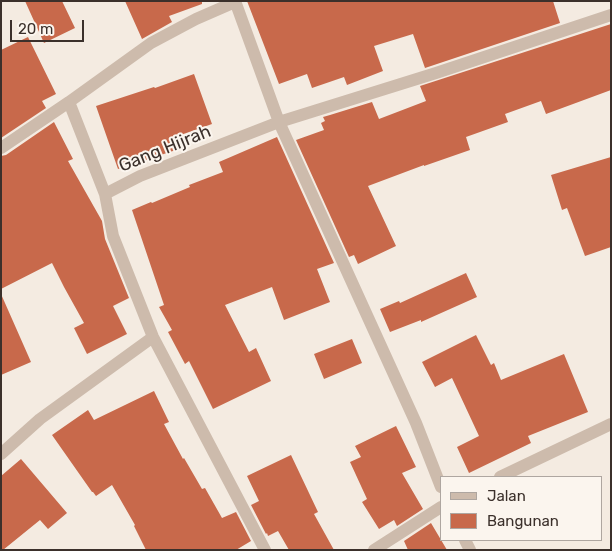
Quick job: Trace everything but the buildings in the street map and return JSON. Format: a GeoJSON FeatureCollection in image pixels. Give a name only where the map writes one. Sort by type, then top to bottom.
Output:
{"type":"FeatureCollection","features":[{"type":"Feature","properties":{"kind":"street"},"geometry":{"type":"LineString","coordinates":[[1,148],[151,43],[235,1],[279,122],[416,423],[440,484]]}},
{"type":"Feature","properties":{"kind":"street","name":"Gang Hijrah"},"geometry":{"type":"LineString","coordinates":[[265,550],[153,336],[113,236],[105,194],[140,176],[279,122],[436,73],[611,15]]}},
{"type":"Feature","properties":{"kind":"street"},"geometry":{"type":"LineString","coordinates":[[69,102],[105,194]]}},
{"type":"Feature","properties":{"kind":"street"},"geometry":{"type":"LineString","coordinates":[[1,454],[40,419],[153,336]]}},
{"type":"Feature","properties":{"kind":"street"},"geometry":{"type":"LineString","coordinates":[[502,476],[611,424]]}},
{"type":"Feature","properties":{"kind":"street"},"geometry":{"type":"LineString","coordinates":[[374,550],[440,508]]}}]}
